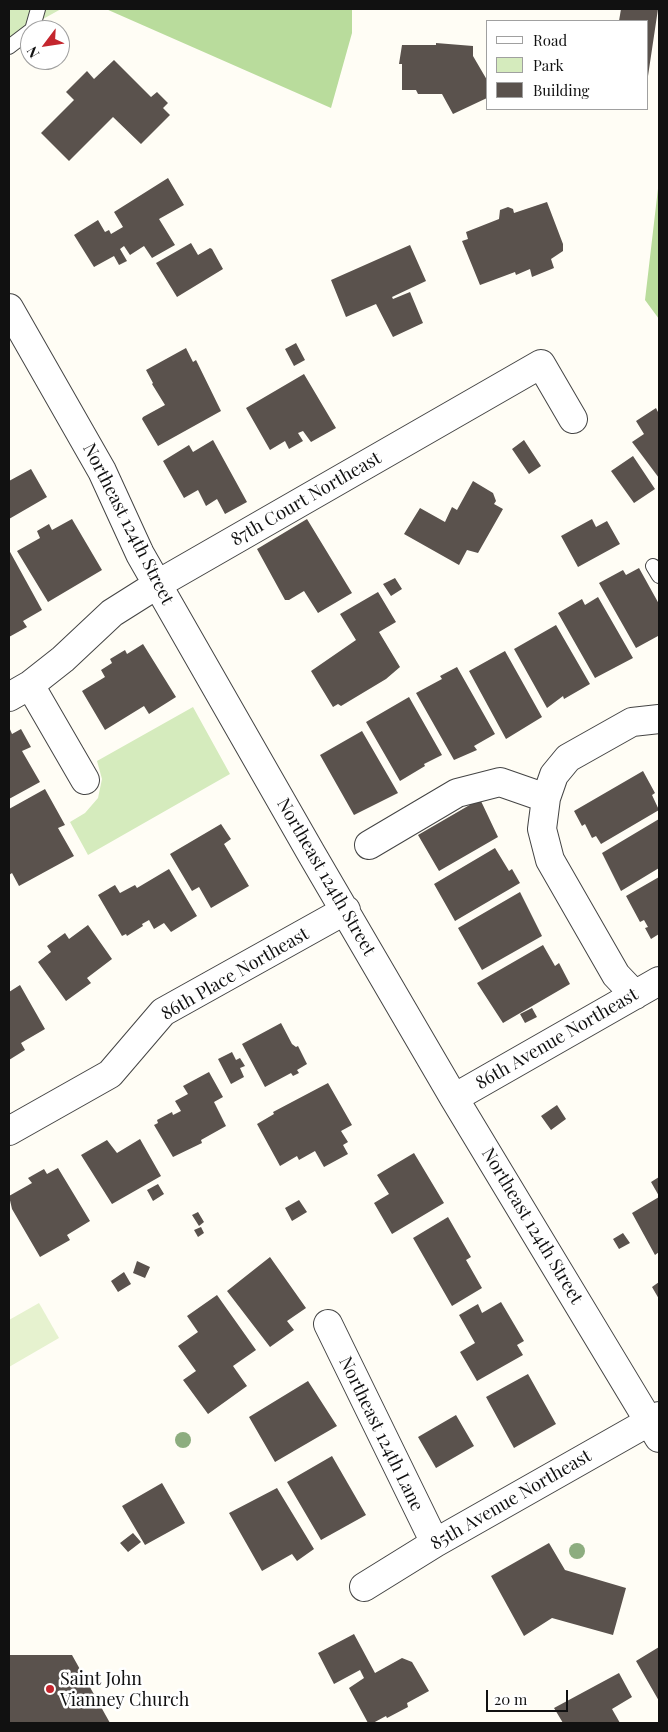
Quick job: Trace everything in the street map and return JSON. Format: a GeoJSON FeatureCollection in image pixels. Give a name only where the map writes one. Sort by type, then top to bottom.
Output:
{"type":"FeatureCollection","features":[{"type":"Feature","properties":{"kind":"street","name":"Northeast 124th Street"},"geometry":{"type":"LineString","coordinates":[[9,308],[102,472],[140,554],[454,1098],[656,1425]]}},
{"type":"Feature","properties":{"kind":"street","name":"87th Court Northeast"},"geometry":{"type":"LineString","coordinates":[[85,780],[20,691],[64,659],[112,613],[158,584],[542,364],[572,419]]}},
{"type":"Feature","properties":{"kind":"street"},"geometry":{"type":"LineString","coordinates":[[634,995],[616,975],[550,860],[542,829],[546,798],[554,776],[568,758],[632,722],[659,719]]}},
{"type":"Feature","properties":{"kind":"street"},"geometry":{"type":"LineString","coordinates":[[369,845],[457,793],[500,782],[546,798]]}},
{"type":"Feature","properties":{"kind":"street","name":"86th Place Northeast"},"geometry":{"type":"LineString","coordinates":[[9,1131],[110,1074],[163,1012],[346,910]]}},
{"type":"Feature","properties":{"kind":"street","name":"86th Avenue Northeast"},"geometry":{"type":"LineString","coordinates":[[454,1098],[659,981]]}},
{"type":"Feature","properties":{"kind":"street","name":"Northeast 124th Lane"},"geometry":{"type":"LineString","coordinates":[[328,1324],[435,1543]]}},
{"type":"Feature","properties":{"kind":"street","name":"85th Avenue Northeast"},"geometry":{"type":"LineString","coordinates":[[364,1587],[435,1543],[656,1425]]}},
{"type":"Feature","properties":{"kind":"lane"},"geometry":{"type":"LineString","coordinates":[[9,47],[20,39]]}},
{"type":"Feature","properties":{"kind":"green space"},"geometry":{"type":"Polygon","coordinates":[[[9,9],[61,9],[41,20],[20,20],[20,32],[9,38],[9,9]]]}},
{"type":"Feature","properties":{"kind":"green space"},"geometry":{"type":"Polygon","coordinates":[[[106,9],[352,9],[352,33],[331,108],[106,9]]]}},
{"type":"Feature","properties":{"kind":"green space"},"geometry":{"type":"Polygon","coordinates":[[[659,180],[659,319],[645,300],[659,180]]]}},
{"type":"Feature","properties":{"kind":"green space"},"geometry":{"type":"Polygon","coordinates":[[[193,707],[230,774],[88,855],[70,822],[85,813],[98,798],[102,779],[97,761],[193,707]]]}},
{"type":"Feature","properties":{"kind":"green space"},"geometry":{"type":"Polygon","coordinates":[[[39,1303],[59,1338],[9,1367],[9,1320],[39,1303]]]}},
{"type":"Feature","properties":{"kind":"building"},"geometry":{"type":"Polygon","coordinates":[[[621,9],[658,9],[648,76],[648,20],[619,20],[621,9]]]}},
{"type":"Feature","properties":{"kind":"building"},"geometry":{"type":"Polygon","coordinates":[[[436,43],[473,46],[473,56],[486,78],[486,98],[453,114],[442,94],[418,94],[416,90],[402,90],[402,64],[399,64],[402,45],[436,45],[436,43]]]}},
{"type":"Feature","properties":{"kind":"building"},"geometry":{"type":"Polygon","coordinates":[[[114,60],[151,97],[157,92],[168,103],[163,108],[170,115],[141,144],[113,117],[69,161],[41,133],[74,100],[66,92],[87,71],[94,79],[114,60]]]}},
{"type":"Feature","properties":{"kind":"building"},"geometry":{"type":"Polygon","coordinates":[[[168,178],[184,205],[159,219],[175,245],[152,258],[144,246],[130,255],[124,246],[120,249],[127,261],[119,265],[114,256],[94,267],[74,235],[98,220],[105,232],[109,230],[111,234],[123,227],[114,212],[168,178]]]}},
{"type":"Feature","properties":{"kind":"building"},"geometry":{"type":"Polygon","coordinates":[[[547,202],[563,244],[563,251],[551,259],[554,268],[532,277],[530,269],[516,275],[515,272],[480,285],[462,241],[468,239],[466,232],[499,219],[500,210],[508,207],[513,209],[514,213],[547,202]]]}},
{"type":"Feature","properties":{"kind":"building"},"geometry":{"type":"Polygon","coordinates":[[[191,243],[198,255],[210,248],[212,249],[223,269],[177,297],[156,263],[191,243]]]}},
{"type":"Feature","properties":{"kind":"building"},"geometry":{"type":"Polygon","coordinates":[[[410,245],[426,281],[392,297],[393,299],[410,292],[423,323],[393,337],[376,304],[346,317],[331,280],[410,245]]]}},
{"type":"Feature","properties":{"kind":"building"},"geometry":{"type":"Polygon","coordinates":[[[296,343],[305,360],[294,366],[285,349],[296,343]]]}},
{"type":"Feature","properties":{"kind":"building"},"geometry":{"type":"Polygon","coordinates":[[[186,348],[193,362],[196,360],[221,411],[158,446],[142,419],[165,405],[146,370],[186,348]]]}},
{"type":"Feature","properties":{"kind":"building"},"geometry":{"type":"Polygon","coordinates":[[[304,374],[336,428],[311,442],[303,431],[298,433],[303,441],[289,449],[285,441],[270,450],[246,408],[304,374]]]}},
{"type":"Feature","properties":{"kind":"building"},"geometry":{"type":"Polygon","coordinates":[[[656,408],[659,414],[659,478],[632,442],[644,434],[636,421],[656,408]]]}},
{"type":"Feature","properties":{"kind":"building"},"geometry":{"type":"Polygon","coordinates":[[[213,440],[247,502],[225,514],[217,499],[206,506],[198,490],[184,498],[163,461],[189,445],[193,452],[213,440]]]}},
{"type":"Feature","properties":{"kind":"building"},"geometry":{"type":"Polygon","coordinates":[[[524,440],[541,466],[529,474],[512,449],[524,440]]]}},
{"type":"Feature","properties":{"kind":"building"},"geometry":{"type":"Polygon","coordinates":[[[633,456],[655,489],[634,503],[611,471],[633,456]]]}},
{"type":"Feature","properties":{"kind":"building"},"geometry":{"type":"Polygon","coordinates":[[[31,469],[47,497],[9,519],[9,481],[31,469]]]}},
{"type":"Feature","properties":{"kind":"building"},"geometry":{"type":"Polygon","coordinates":[[[473,481],[493,493],[496,501],[494,504],[503,509],[478,553],[467,550],[459,565],[404,534],[420,508],[445,522],[452,507],[457,510],[473,481]]]}},
{"type":"Feature","properties":{"kind":"building"},"geometry":{"type":"Polygon","coordinates":[[[72,519],[102,570],[48,602],[17,551],[40,538],[37,531],[49,524],[52,530],[72,519]]]}},
{"type":"Feature","properties":{"kind":"building"},"geometry":{"type":"Polygon","coordinates":[[[307,519],[352,593],[318,613],[304,591],[289,600],[285,600],[257,549],[307,519]]]}},
{"type":"Feature","properties":{"kind":"building"},"geometry":{"type":"Polygon","coordinates":[[[592,519],[596,527],[607,521],[620,544],[578,567],[561,536],[592,519]]]}},
{"type":"Feature","properties":{"kind":"building"},"geometry":{"type":"Polygon","coordinates":[[[9,550],[42,610],[23,621],[27,627],[9,637],[9,550]]]}},
{"type":"Feature","properties":{"kind":"building"},"geometry":{"type":"Polygon","coordinates":[[[639,568],[659,604],[659,639],[658,636],[636,648],[599,583],[623,570],[626,575],[639,568]]]}},
{"type":"Feature","properties":{"kind":"building"},"geometry":{"type":"Polygon","coordinates":[[[395,578],[402,589],[391,596],[383,584],[395,578]]]}},
{"type":"Feature","properties":{"kind":"building"},"geometry":{"type":"Polygon","coordinates":[[[378,592],[396,622],[379,632],[400,667],[386,679],[341,706],[338,704],[333,707],[311,671],[356,640],[340,614],[378,592]]]}},
{"type":"Feature","properties":{"kind":"building"},"geometry":{"type":"Polygon","coordinates":[[[598,597],[633,658],[595,678],[558,613],[582,599],[585,605],[598,597]]]}},
{"type":"Feature","properties":{"kind":"building"},"geometry":{"type":"Polygon","coordinates":[[[556,625],[590,684],[564,699],[563,696],[547,708],[514,649],[556,625]]]}},
{"type":"Feature","properties":{"kind":"building"},"geometry":{"type":"Polygon","coordinates":[[[143,644],[176,697],[149,714],[144,706],[105,730],[82,691],[105,677],[101,670],[112,663],[110,659],[125,650],[127,654],[143,644]]]}},
{"type":"Feature","properties":{"kind":"building"},"geometry":{"type":"Polygon","coordinates":[[[505,651],[542,717],[506,739],[469,671],[505,651]]]}},
{"type":"Feature","properties":{"kind":"building"},"geometry":{"type":"Polygon","coordinates":[[[457,667],[495,734],[474,746],[477,750],[454,760],[416,693],[442,679],[440,676],[457,667]]]}},
{"type":"Feature","properties":{"kind":"building"},"geometry":{"type":"Polygon","coordinates":[[[409,697],[442,755],[424,764],[425,766],[400,781],[366,722],[409,697]]]}},
{"type":"Feature","properties":{"kind":"building"},"geometry":{"type":"Polygon","coordinates":[[[9,727],[12,734],[21,729],[31,747],[22,751],[40,782],[9,799],[9,727]]]}},
{"type":"Feature","properties":{"kind":"building"},"geometry":{"type":"Polygon","coordinates":[[[362,731],[398,793],[354,815],[320,755],[362,731]]]}},
{"type":"Feature","properties":{"kind":"building"},"geometry":{"type":"Polygon","coordinates":[[[643,771],[655,793],[652,795],[659,810],[601,844],[596,836],[592,838],[585,824],[582,826],[574,811],[643,771]]]}},
{"type":"Feature","properties":{"kind":"building"},"geometry":{"type":"Polygon","coordinates":[[[45,789],[65,825],[58,828],[74,856],[19,886],[12,873],[9,875],[9,809],[45,789]]]}},
{"type":"Feature","properties":{"kind":"building"},"geometry":{"type":"Polygon","coordinates":[[[480,799],[498,837],[439,871],[418,835],[480,799]]]}},
{"type":"Feature","properties":{"kind":"building"},"geometry":{"type":"Polygon","coordinates":[[[659,819],[659,868],[621,891],[602,853],[659,819]]]}},
{"type":"Feature","properties":{"kind":"building"},"geometry":{"type":"Polygon","coordinates":[[[221,824],[231,839],[224,844],[249,886],[211,908],[199,887],[192,891],[170,854],[221,824]]]}},
{"type":"Feature","properties":{"kind":"building"},"geometry":{"type":"Polygon","coordinates":[[[495,848],[509,871],[512,869],[520,883],[455,921],[434,884],[495,848]]]}},
{"type":"Feature","properties":{"kind":"building"},"geometry":{"type":"Polygon","coordinates":[[[169,869],[197,916],[171,932],[164,923],[154,929],[149,920],[127,936],[126,934],[122,936],[98,895],[115,885],[120,893],[135,885],[137,888],[169,869]]]}},
{"type":"Feature","properties":{"kind":"building"},"geometry":{"type":"Polygon","coordinates":[[[659,877],[659,934],[651,939],[645,928],[648,927],[644,920],[640,922],[626,896],[659,877]]]}},
{"type":"Feature","properties":{"kind":"building"},"geometry":{"type":"Polygon","coordinates":[[[520,892],[542,936],[482,970],[458,928],[520,892]]]}},
{"type":"Feature","properties":{"kind":"building"},"geometry":{"type":"Polygon","coordinates":[[[88,925],[112,959],[87,978],[91,983],[66,1001],[38,962],[51,952],[47,946],[65,933],[69,939],[88,925]]]}},
{"type":"Feature","properties":{"kind":"building"},"geometry":{"type":"Polygon","coordinates":[[[543,945],[555,966],[559,963],[570,984],[503,1023],[477,983],[543,945]]]}},
{"type":"Feature","properties":{"kind":"building"},"geometry":{"type":"Polygon","coordinates":[[[20,985],[45,1029],[21,1043],[25,1050],[9,1060],[9,992],[20,985]]]}},
{"type":"Feature","properties":{"kind":"building"},"geometry":{"type":"Polygon","coordinates":[[[532,1008],[537,1017],[525,1023],[520,1014],[532,1008]]]}},
{"type":"Feature","properties":{"kind":"building"},"geometry":{"type":"Polygon","coordinates":[[[281,1023],[292,1044],[296,1047],[298,1046],[307,1064],[297,1070],[299,1073],[293,1076],[291,1073],[265,1087],[242,1044],[281,1023]]]}},
{"type":"Feature","properties":{"kind":"building"},"geometry":{"type":"Polygon","coordinates":[[[232,1052],[236,1060],[240,1058],[245,1066],[240,1068],[244,1077],[231,1084],[218,1059],[232,1052]]]}},
{"type":"Feature","properties":{"kind":"building"},"geometry":{"type":"Polygon","coordinates":[[[209,1072],[223,1097],[214,1102],[226,1126],[201,1140],[202,1143],[173,1157],[154,1125],[158,1123],[157,1120],[172,1112],[173,1115],[181,1111],[175,1101],[188,1094],[183,1086],[209,1072]]]}},
{"type":"Feature","properties":{"kind":"building"},"geometry":{"type":"Polygon","coordinates":[[[328,1083],[352,1125],[341,1131],[348,1142],[343,1145],[348,1154],[324,1167],[315,1151],[299,1160],[297,1156],[280,1166],[257,1124],[274,1114],[273,1112],[328,1083]]]}},
{"type":"Feature","properties":{"kind":"building"},"geometry":{"type":"Polygon","coordinates":[[[557,1105],[566,1119],[551,1130],[541,1116],[557,1105]]]}},
{"type":"Feature","properties":{"kind":"building"},"geometry":{"type":"Polygon","coordinates":[[[140,1139],[161,1176],[112,1204],[81,1155],[107,1140],[117,1153],[140,1139]]]}},
{"type":"Feature","properties":{"kind":"building"},"geometry":{"type":"Polygon","coordinates":[[[414,1153],[444,1203],[392,1234],[374,1203],[389,1194],[377,1175],[414,1153]]]}},
{"type":"Feature","properties":{"kind":"building"},"geometry":{"type":"Polygon","coordinates":[[[58,1168],[90,1221],[67,1235],[70,1240],[40,1257],[12,1209],[9,1196],[32,1183],[28,1178],[44,1169],[47,1174],[58,1168]]]}},
{"type":"Feature","properties":{"kind":"building"},"geometry":{"type":"Polygon","coordinates":[[[659,1177],[659,1196],[651,1182],[659,1177]]]}},
{"type":"Feature","properties":{"kind":"building"},"geometry":{"type":"Polygon","coordinates":[[[158,1184],[164,1194],[153,1201],[147,1190],[158,1184]]]}},
{"type":"Feature","properties":{"kind":"building"},"geometry":{"type":"Polygon","coordinates":[[[659,1197],[659,1252],[655,1255],[632,1213],[659,1197]]]}},
{"type":"Feature","properties":{"kind":"building"},"geometry":{"type":"Polygon","coordinates":[[[299,1200],[307,1212],[292,1221],[285,1208],[299,1200]]]}},
{"type":"Feature","properties":{"kind":"building"},"geometry":{"type":"Polygon","coordinates":[[[198,1212],[204,1222],[199,1226],[192,1215],[198,1212]]]}},
{"type":"Feature","properties":{"kind":"building"},"geometry":{"type":"Polygon","coordinates":[[[448,1217],[471,1257],[466,1260],[482,1288],[452,1306],[413,1238],[448,1217]]]}},
{"type":"Feature","properties":{"kind":"building"},"geometry":{"type":"Polygon","coordinates":[[[201,1227],[204,1233],[198,1237],[194,1230],[201,1227]]]}},
{"type":"Feature","properties":{"kind":"building"},"geometry":{"type":"Polygon","coordinates":[[[623,1233],[630,1243],[619,1249],[613,1239],[623,1233]]]}},
{"type":"Feature","properties":{"kind":"building"},"geometry":{"type":"Polygon","coordinates":[[[270,1257],[306,1308],[287,1321],[294,1330],[270,1347],[227,1291],[270,1257]]]}},
{"type":"Feature","properties":{"kind":"building"},"geometry":{"type":"Polygon","coordinates":[[[137,1261],[150,1267],[145,1278],[133,1273],[137,1261]]]}},
{"type":"Feature","properties":{"kind":"building"},"geometry":{"type":"Polygon","coordinates":[[[124,1272],[131,1284],[118,1292],[111,1281],[124,1272]]]}},
{"type":"Feature","properties":{"kind":"building"},"geometry":{"type":"Polygon","coordinates":[[[659,1282],[659,1299],[652,1287],[659,1282]]]}},
{"type":"Feature","properties":{"kind":"building"},"geometry":{"type":"Polygon","coordinates":[[[217,1295],[256,1350],[233,1366],[247,1386],[208,1414],[183,1380],[196,1371],[178,1346],[198,1332],[187,1316],[217,1295]]]}},
{"type":"Feature","properties":{"kind":"building"},"geometry":{"type":"Polygon","coordinates":[[[501,1302],[524,1341],[517,1345],[523,1355],[477,1381],[460,1352],[475,1343],[459,1315],[478,1304],[482,1313],[501,1302]]]}},
{"type":"Feature","properties":{"kind":"building"},"geometry":{"type":"Polygon","coordinates":[[[528,1374],[556,1424],[514,1448],[486,1397],[528,1374]]]}},
{"type":"Feature","properties":{"kind":"building"},"geometry":{"type":"Polygon","coordinates":[[[308,1381],[337,1426],[275,1462],[249,1417],[308,1381]]]}},
{"type":"Feature","properties":{"kind":"building"},"geometry":{"type":"Polygon","coordinates":[[[456,1415],[474,1446],[436,1468],[418,1437],[456,1415]]]}},
{"type":"Feature","properties":{"kind":"building"},"geometry":{"type":"Polygon","coordinates":[[[332,1456],[366,1515],[321,1540],[287,1482],[332,1456]]]}},
{"type":"Feature","properties":{"kind":"building"},"geometry":{"type":"Polygon","coordinates":[[[162,1483],[185,1523],[145,1545],[122,1506],[162,1483]]]}},
{"type":"Feature","properties":{"kind":"building"},"geometry":{"type":"Polygon","coordinates":[[[277,1488],[314,1549],[297,1561],[292,1554],[262,1571],[229,1513],[277,1488]]]}},
{"type":"Feature","properties":{"kind":"building"},"geometry":{"type":"Polygon","coordinates":[[[133,1533],[141,1542],[128,1552],[120,1543],[133,1533]]]}},
{"type":"Feature","properties":{"kind":"building"},"geometry":{"type":"Polygon","coordinates":[[[549,1543],[565,1570],[626,1588],[613,1635],[552,1618],[524,1636],[491,1576],[549,1543]]]}},
{"type":"Feature","properties":{"kind":"building"},"geometry":{"type":"Polygon","coordinates":[[[354,1634],[375,1673],[402,1658],[412,1662],[429,1691],[407,1703],[408,1707],[387,1718],[386,1716],[373,1723],[368,1723],[349,1688],[364,1678],[360,1670],[334,1684],[318,1653],[354,1634]]]}},
{"type":"Feature","properties":{"kind":"building"},"geometry":{"type":"Polygon","coordinates":[[[659,1647],[659,1701],[636,1661],[659,1647]]]}},
{"type":"Feature","properties":{"kind":"building","name":"Saint John Vianney Church"},"geometry":{"type":"Polygon","coordinates":[[[9,1655],[72,1655],[110,1723],[9,1723],[9,1655]]]}},
{"type":"Feature","properties":{"kind":"building"},"geometry":{"type":"Polygon","coordinates":[[[619,1673],[632,1697],[612,1709],[620,1723],[563,1723],[554,1708],[619,1673]]]}},
{"type":"Feature","properties":{"kind":"place","name":"Saint John Vianney Church"},"geometry":{"type":"Point","coordinates":[50,1689]}}]}
